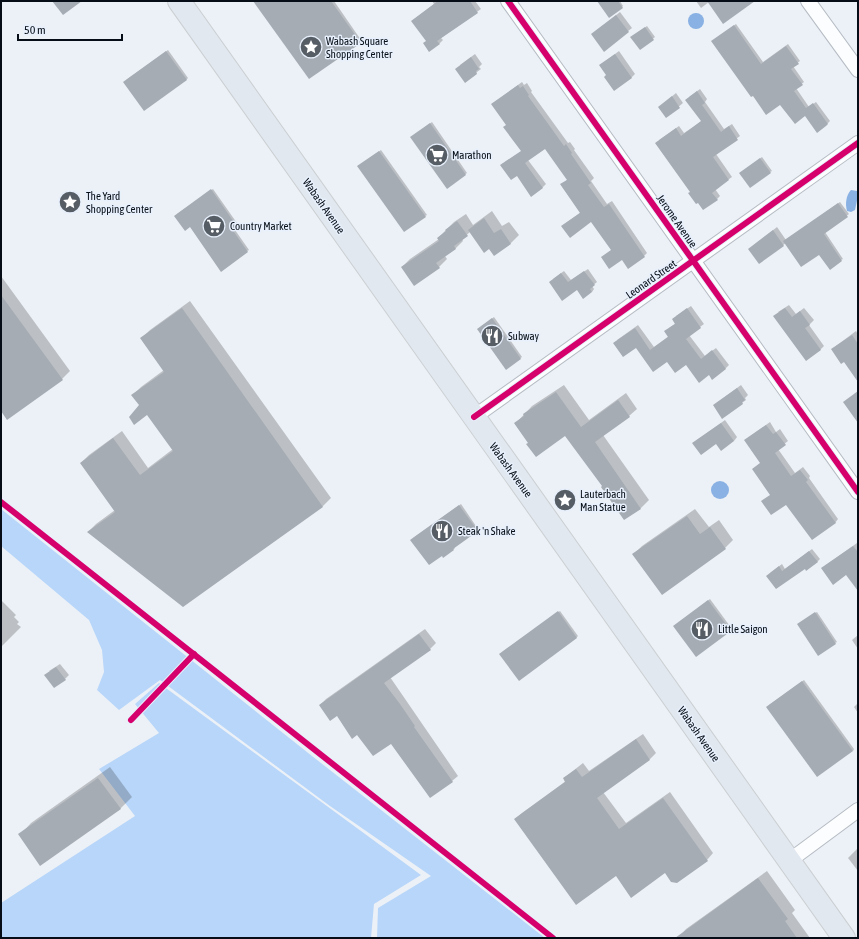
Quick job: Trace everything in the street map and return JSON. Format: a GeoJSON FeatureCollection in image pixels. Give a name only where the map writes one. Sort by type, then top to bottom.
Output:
{"type":"FeatureCollection","features":[{"type":"Feature","properties":{"kind":"main road","name":"Wabash Avenue"},"geometry":{"type":"LineString","coordinates":[[179,1],[844,938]]}},
{"type":"Feature","properties":{"kind":"street","name":"Jerome Avenue"},"geometry":{"type":"LineString","coordinates":[[508,1],[858,492]]}},
{"type":"Feature","properties":{"kind":"street"},"geometry":{"type":"LineString","coordinates":[[808,1],[858,70]]}},
{"type":"Feature","properties":{"kind":"street","name":"Leonard Street"},"geometry":{"type":"LineString","coordinates":[[474,417],[858,143]]}},
{"type":"Feature","properties":{"kind":"street"},"geometry":{"type":"LineString","coordinates":[[789,861],[858,810]]}},
{"type":"Feature","properties":{"kind":"shaded area"},"geometry":{"type":"Polygon","coordinates":[[[696,13],[703,18],[704,21],[699,28],[696,29],[689,24],[688,21],[693,14],[696,13]]]}},
{"type":"Feature","properties":{"kind":"shaded area"},"geometry":{"type":"Polygon","coordinates":[[[851,190],[857,191],[858,196],[855,210],[851,212],[847,211],[846,203],[848,194],[851,190]]]}},
{"type":"Feature","properties":{"kind":"shaded area"},"geometry":{"type":"Polygon","coordinates":[[[720,481],[726,484],[729,490],[726,496],[720,499],[714,496],[711,490],[714,484],[720,481]]]}},
{"type":"Feature","properties":{"kind":"shaded area"},"geometry":{"type":"Polygon","coordinates":[[[1,509],[312,756],[545,938],[377,938],[378,908],[431,876],[330,806],[160,680],[119,710],[97,690],[104,672],[102,650],[89,620],[1,546],[1,509]]]}},
{"type":"Feature","properties":{"kind":"shaded area"},"geometry":{"type":"Polygon","coordinates":[[[159,683],[421,875],[374,904],[371,938],[1,938],[1,903],[135,816],[99,769],[159,733],[135,704],[159,683]]]}},
{"type":"Feature","properties":{"kind":"building"},"geometry":{"type":"Polygon","coordinates":[[[52,1],[82,1],[63,15],[52,1]]]}},
{"type":"Feature","properties":{"kind":"building"},"geometry":{"type":"Polygon","coordinates":[[[253,1],[331,1],[361,43],[309,79],[253,1]]]}},
{"type":"Feature","properties":{"kind":"building"},"geometry":{"type":"Polygon","coordinates":[[[438,1],[470,1],[478,13],[437,41],[440,44],[429,52],[423,43],[426,41],[411,21],[438,1]]]}},
{"type":"Feature","properties":{"kind":"building"},"geometry":{"type":"Polygon","coordinates":[[[597,1],[618,1],[623,8],[609,18],[597,1]]]}},
{"type":"Feature","properties":{"kind":"building"},"geometry":{"type":"Polygon","coordinates":[[[707,1],[755,1],[723,24],[707,1]]]}},
{"type":"Feature","properties":{"kind":"building"},"geometry":{"type":"Polygon","coordinates":[[[616,15],[629,32],[604,52],[591,34],[616,15]]]}},
{"type":"Feature","properties":{"kind":"building"},"geometry":{"type":"Polygon","coordinates":[[[734,25],[761,64],[786,46],[799,64],[791,69],[803,85],[794,91],[806,108],[813,103],[828,124],[826,126],[817,133],[805,116],[795,124],[780,105],[766,115],[753,96],[751,97],[711,41],[734,25]]]}},
{"type":"Feature","properties":{"kind":"building"},"geometry":{"type":"Polygon","coordinates":[[[645,27],[654,40],[640,50],[630,37],[645,27]]]}},
{"type":"Feature","properties":{"kind":"building"},"geometry":{"type":"Polygon","coordinates":[[[166,51],[187,80],[144,111],[123,82],[166,51]]]}},
{"type":"Feature","properties":{"kind":"building"},"geometry":{"type":"Polygon","coordinates":[[[615,54],[632,78],[614,91],[604,77],[606,75],[599,65],[615,54]]]}},
{"type":"Feature","properties":{"kind":"building"},"geometry":{"type":"Polygon","coordinates":[[[471,57],[479,69],[476,71],[477,74],[465,83],[455,69],[471,57]]]}},
{"type":"Feature","properties":{"kind":"building"},"geometry":{"type":"Polygon","coordinates":[[[518,85],[520,88],[523,86],[529,95],[528,96],[564,146],[566,144],[591,183],[588,185],[604,207],[609,204],[645,257],[628,269],[622,260],[609,269],[601,257],[611,250],[591,222],[570,238],[561,226],[580,213],[560,184],[567,180],[545,149],[525,163],[543,188],[531,197],[517,176],[511,180],[500,165],[521,151],[503,127],[506,125],[491,104],[518,85]]]}},
{"type":"Feature","properties":{"kind":"building"},"geometry":{"type":"Polygon","coordinates":[[[697,91],[705,103],[702,105],[721,132],[729,126],[738,140],[713,157],[729,180],[712,193],[718,200],[703,210],[698,203],[696,204],[688,193],[690,192],[655,143],[676,128],[681,136],[701,121],[685,100],[697,91]]]}},
{"type":"Feature","properties":{"kind":"building"},"geometry":{"type":"Polygon","coordinates":[[[672,96],[680,108],[666,118],[658,107],[672,96]]]}},
{"type":"Feature","properties":{"kind":"building"},"geometry":{"type":"Polygon","coordinates":[[[430,123],[466,175],[447,189],[410,137],[430,123]]]}},
{"type":"Feature","properties":{"kind":"building"},"geometry":{"type":"Polygon","coordinates":[[[379,151],[426,217],[404,232],[357,166],[379,151]]]}},
{"type":"Feature","properties":{"kind":"building"},"geometry":{"type":"Polygon","coordinates":[[[760,158],[771,173],[750,188],[739,173],[760,158]]]}},
{"type":"Feature","properties":{"kind":"building"},"geometry":{"type":"Polygon","coordinates":[[[211,189],[238,228],[234,232],[248,252],[221,272],[190,227],[185,231],[174,216],[211,189]]]}},
{"type":"Feature","properties":{"kind":"building"},"geometry":{"type":"Polygon","coordinates":[[[838,203],[848,217],[824,234],[842,261],[830,270],[819,255],[801,267],[783,241],[838,203]]]}},
{"type":"Feature","properties":{"kind":"building"},"geometry":{"type":"Polygon","coordinates":[[[484,218],[494,233],[501,229],[511,244],[494,256],[489,249],[484,253],[468,230],[484,218]]]}},
{"type":"Feature","properties":{"kind":"building"},"geometry":{"type":"Polygon","coordinates":[[[457,221],[468,236],[454,246],[456,249],[436,263],[440,268],[414,286],[401,267],[439,241],[437,238],[457,221]]]}},
{"type":"Feature","properties":{"kind":"building"},"geometry":{"type":"Polygon","coordinates":[[[773,230],[784,246],[759,264],[748,249],[773,230]]]}},
{"type":"Feature","properties":{"kind":"building"},"geometry":{"type":"Polygon","coordinates":[[[584,271],[595,285],[590,289],[592,292],[583,299],[577,290],[562,301],[549,282],[561,273],[568,282],[584,271]]]}},
{"type":"Feature","properties":{"kind":"building"},"geometry":{"type":"Polygon","coordinates":[[[1,295],[63,380],[7,420],[1,411],[1,295]]]}},
{"type":"Feature","properties":{"kind":"building"},"geometry":{"type":"Polygon","coordinates":[[[182,308],[323,507],[183,607],[87,532],[115,512],[80,463],[113,438],[140,475],[173,451],[147,415],[134,425],[129,417],[139,405],[131,395],[164,372],[140,338],[182,308]]]}},
{"type":"Feature","properties":{"kind":"building"},"geometry":{"type":"Polygon","coordinates":[[[687,308],[701,328],[686,339],[701,359],[712,350],[726,369],[712,380],[709,375],[699,383],[686,365],[675,373],[667,362],[653,372],[636,348],[623,357],[613,343],[635,328],[650,350],[668,337],[664,331],[675,324],[672,319],[687,308]]]}},
{"type":"Feature","properties":{"kind":"building"},"geometry":{"type":"Polygon","coordinates":[[[785,308],[792,317],[800,311],[810,325],[805,328],[821,350],[806,361],[773,316],[785,308]]]}},
{"type":"Feature","properties":{"kind":"building"},"geometry":{"type":"Polygon","coordinates":[[[492,318],[521,359],[506,370],[477,329],[492,318]]]}},
{"type":"Feature","properties":{"kind":"building"},"geometry":{"type":"Polygon","coordinates":[[[852,335],[858,344],[858,382],[844,362],[841,364],[831,349],[852,335]]]}},
{"type":"Feature","properties":{"kind":"building"},"geometry":{"type":"Polygon","coordinates":[[[737,388],[745,400],[742,402],[743,404],[722,419],[713,405],[737,388]]]}},
{"type":"Feature","properties":{"kind":"building"},"geometry":{"type":"Polygon","coordinates":[[[858,391],[858,423],[843,402],[858,391]]]}},
{"type":"Feature","properties":{"kind":"building"},"geometry":{"type":"Polygon","coordinates":[[[556,392],[581,427],[618,400],[630,417],[595,442],[641,509],[624,520],[601,487],[602,486],[565,436],[536,457],[526,444],[528,443],[514,423],[524,416],[523,414],[556,392]]]}},
{"type":"Feature","properties":{"kind":"building"},"geometry":{"type":"Polygon","coordinates":[[[721,423],[734,441],[721,451],[716,444],[701,455],[692,443],[721,423]]]}},
{"type":"Feature","properties":{"kind":"building"},"geometry":{"type":"Polygon","coordinates":[[[766,425],[773,434],[776,432],[786,445],[775,453],[791,476],[800,470],[808,480],[806,482],[836,523],[812,540],[786,505],[771,515],[761,501],[770,495],[752,469],[760,463],[744,440],[766,425]]]}},
{"type":"Feature","properties":{"kind":"building"},"geometry":{"type":"Polygon","coordinates":[[[459,505],[478,531],[443,558],[442,556],[429,565],[410,540],[459,505]]]}},
{"type":"Feature","properties":{"kind":"building"},"geometry":{"type":"Polygon","coordinates":[[[687,516],[700,534],[710,527],[726,549],[662,595],[632,554],[687,516]]]}},
{"type":"Feature","properties":{"kind":"building"},"geometry":{"type":"Polygon","coordinates":[[[853,546],[858,552],[858,591],[846,575],[833,585],[821,568],[853,546]]]}},
{"type":"Feature","properties":{"kind":"building"},"geometry":{"type":"Polygon","coordinates":[[[809,551],[818,562],[776,589],[766,576],[779,566],[782,571],[809,551]]]}},
{"type":"Feature","properties":{"kind":"building"},"geometry":{"type":"Polygon","coordinates":[[[708,600],[731,631],[696,657],[673,626],[708,600]]]}},
{"type":"Feature","properties":{"kind":"building"},"geometry":{"type":"Polygon","coordinates":[[[558,611],[577,638],[519,681],[499,654],[558,611]]]}},
{"type":"Feature","properties":{"kind":"building"},"geometry":{"type":"Polygon","coordinates":[[[815,612],[836,644],[818,656],[797,624],[815,612]]]}},
{"type":"Feature","properties":{"kind":"building"},"geometry":{"type":"Polygon","coordinates":[[[419,634],[431,650],[384,683],[453,782],[430,798],[391,744],[373,756],[357,735],[352,739],[337,716],[330,721],[319,705],[419,634]]]}},
{"type":"Feature","properties":{"kind":"building"},"geometry":{"type":"Polygon","coordinates":[[[56,667],[66,680],[54,688],[44,675],[56,667]]]}},
{"type":"Feature","properties":{"kind":"building"},"geometry":{"type":"Polygon","coordinates":[[[802,681],[853,751],[817,777],[766,707],[802,681]]]}},
{"type":"Feature","properties":{"kind":"building"},"geometry":{"type":"Polygon","coordinates":[[[636,739],[650,760],[597,798],[619,829],[663,798],[708,861],[677,883],[671,882],[665,873],[631,898],[616,876],[576,905],[514,819],[565,782],[563,778],[576,769],[582,777],[636,739]]]}},
{"type":"Feature","properties":{"kind":"building"},"geometry":{"type":"Polygon","coordinates":[[[98,778],[121,809],[40,866],[18,834],[98,778]]]}},
{"type":"Feature","properties":{"kind":"building"},"geometry":{"type":"Polygon","coordinates":[[[758,878],[788,919],[785,921],[797,938],[675,938],[758,878]]]}},
{"type":"Feature","properties":{"kind":"cycle path"},"geometry":{"type":"LineString","coordinates":[[508,1],[858,492]]}},
{"type":"Feature","properties":{"kind":"cycle path"},"geometry":{"type":"LineString","coordinates":[[474,417],[858,143]]}},
{"type":"Feature","properties":{"kind":"cycle path"},"geometry":{"type":"LineString","coordinates":[[1,502],[553,938]]}},
{"type":"Feature","properties":{"kind":"cycle path"},"geometry":{"type":"LineString","coordinates":[[131,720],[194,654]]}},
{"type":"Feature","properties":{"kind":"place","name":"Wabash Square Shopping Center"},"geometry":{"type":"Point","coordinates":[311,47]}},
{"type":"Feature","properties":{"kind":"place","name":"Marathon"},"geometry":{"type":"Point","coordinates":[437,155]}},
{"type":"Feature","properties":{"kind":"place","name":"The Yard Shopping Center"},"geometry":{"type":"Point","coordinates":[70,202]}},
{"type":"Feature","properties":{"kind":"place","name":"Country Market"},"geometry":{"type":"Point","coordinates":[214,226]}},
{"type":"Feature","properties":{"kind":"place","name":"Subway"},"geometry":{"type":"Point","coordinates":[492,336]}},
{"type":"Feature","properties":{"kind":"place","name":"Lauterbach Man Statue"},"geometry":{"type":"Point","coordinates":[565,500]}},
{"type":"Feature","properties":{"kind":"place","name":"Steak 'n Shake"},"geometry":{"type":"Point","coordinates":[442,531]}},
{"type":"Feature","properties":{"kind":"place","name":"Little Saigon"},"geometry":{"type":"Point","coordinates":[702,629]}}]}
